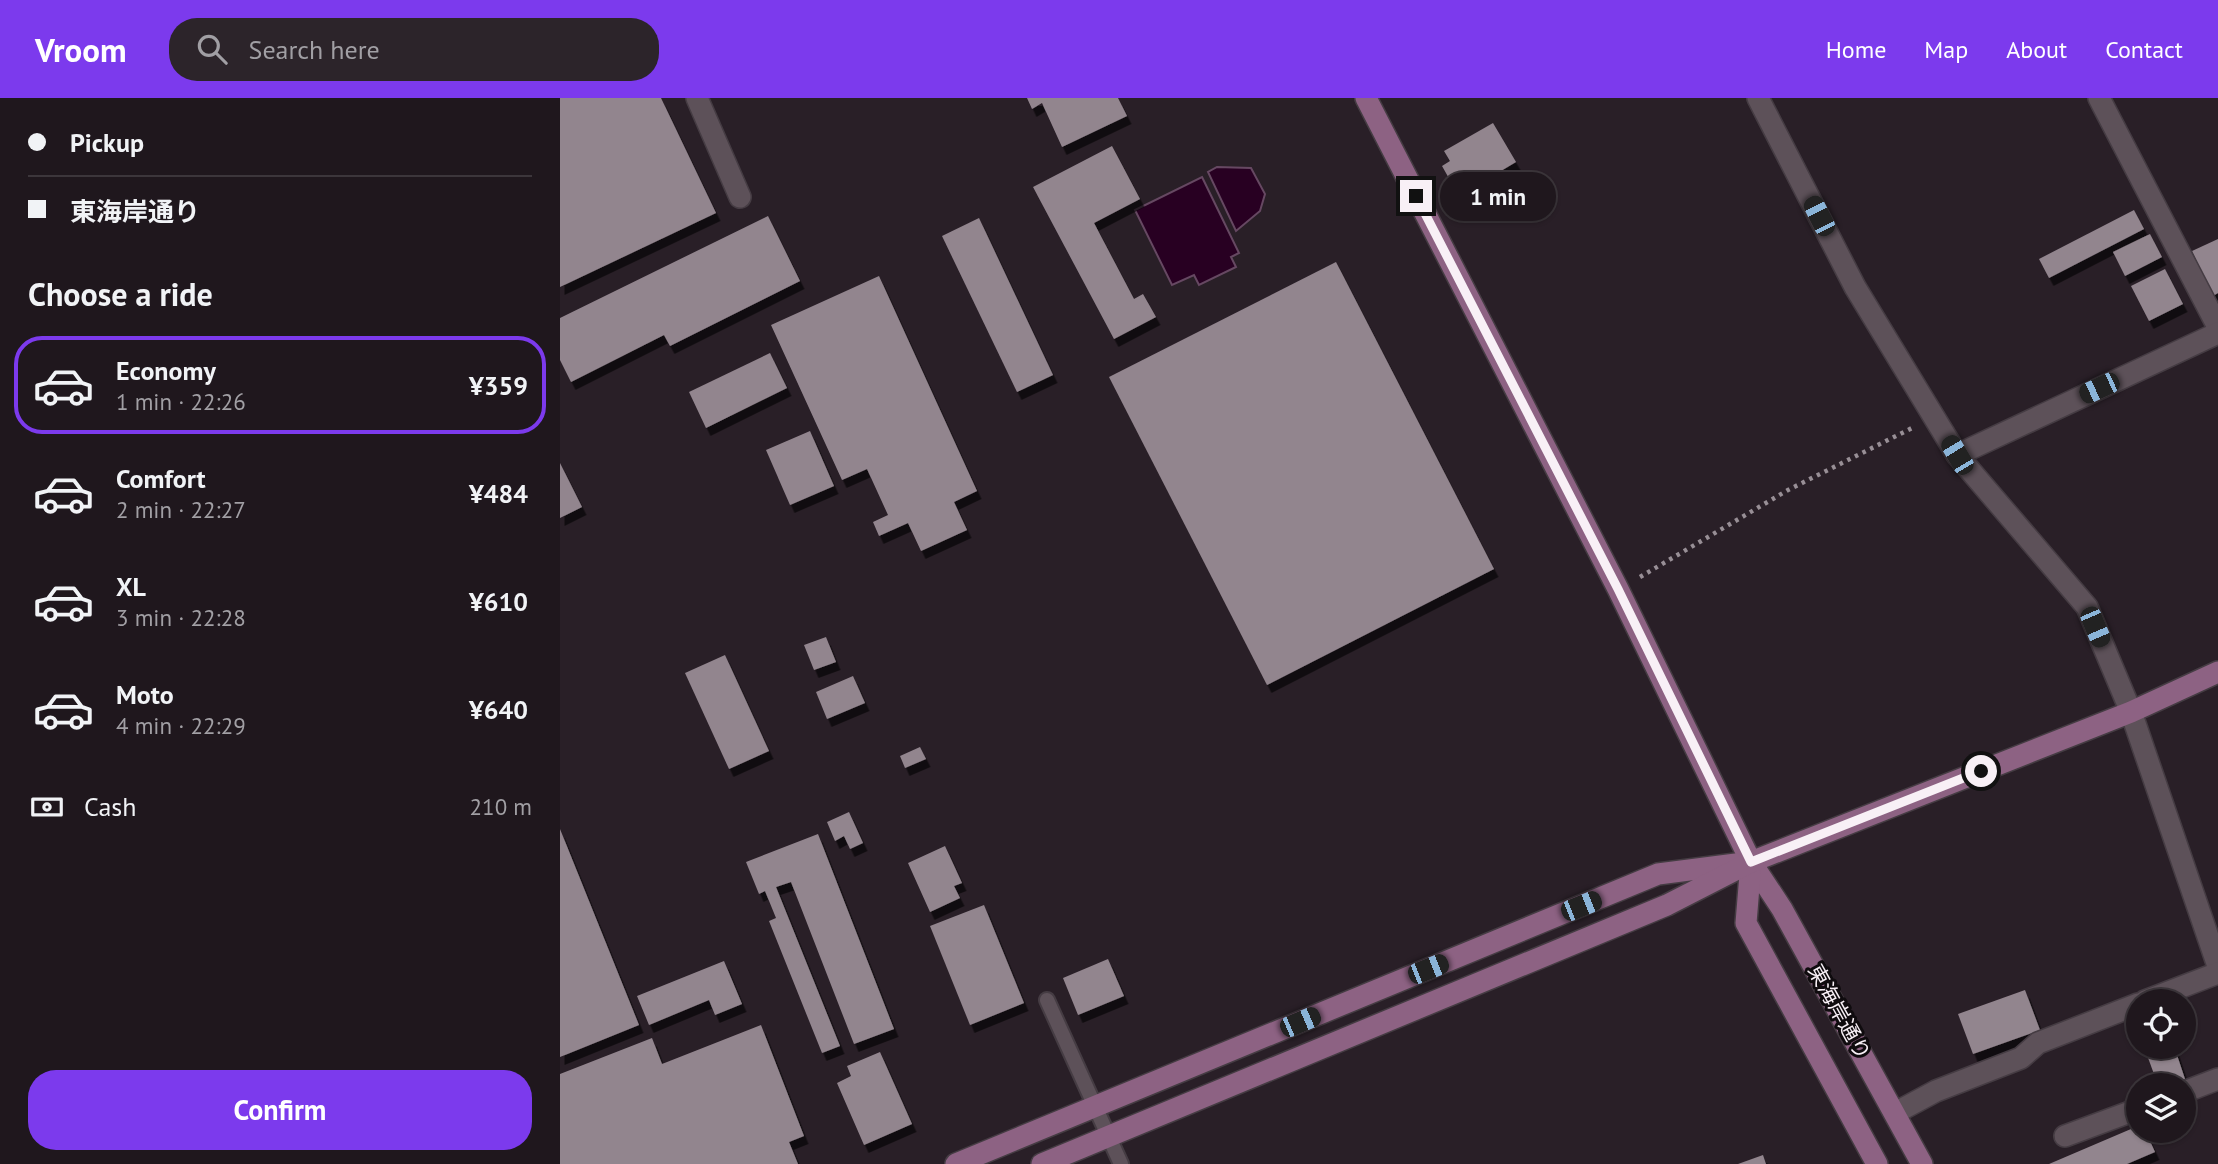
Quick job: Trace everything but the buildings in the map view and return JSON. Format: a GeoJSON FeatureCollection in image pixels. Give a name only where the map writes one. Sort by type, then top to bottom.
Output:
{"type":"FeatureCollection","features":[{"type":"Feature","properties":{"kind":"street"},"geometry":{"type":"LineString","coordinates":[[697,98],[740,197]]}},
{"type":"Feature","properties":{"kind":"street","name":"東海岸通り"},"geometry":{"type":"LineString","coordinates":[[1366,98],[1618,589],[1751,862],[1782,909],[1922,1164]]}},
{"type":"Feature","properties":{"kind":"street"},"geometry":{"type":"LineString","coordinates":[[1758,98],[1855,287],[1957,455],[2087,607],[2131,712],[2218,966]]}},
{"type":"Feature","properties":{"kind":"street"},"geometry":{"type":"LineString","coordinates":[[2099,98],[2218,327]]}},
{"type":"Feature","properties":{"kind":"street"},"geometry":{"type":"LineString","coordinates":[[1957,455],[2218,333]]}},
{"type":"Feature","properties":{"kind":"street"},"geometry":{"type":"LineString","coordinates":[[1042,1164],[1667,905],[1751,862],[2131,712],[2218,672]]}},
{"type":"Feature","properties":{"kind":"street"},"geometry":{"type":"LineString","coordinates":[[957,1164],[1658,874],[1751,862]]}},
{"type":"Feature","properties":{"kind":"street","name":"東海岸通り"},"geometry":{"type":"LineString","coordinates":[[1751,862],[1746,923],[1877,1164]]}},
{"type":"Feature","properties":{"kind":"street"},"geometry":{"type":"LineString","coordinates":[[2176,989],[2218,973]]}},
{"type":"Feature","properties":{"kind":"street"},"geometry":{"type":"LineString","coordinates":[[1895,1113],[1936,1091],[2021,1058],[2038,1043],[2126,1009]]}},
{"type":"Feature","properties":{"kind":"street"},"geometry":{"type":"LineString","coordinates":[[2196,1087],[2218,1079]]}},
{"type":"Feature","properties":{"kind":"street"},"geometry":{"type":"LineString","coordinates":[[2065,1136],[2126,1113]]}},
{"type":"Feature","properties":{"kind":"lane"},"geometry":{"type":"LineString","coordinates":[[1047,1000],[1121,1164]]}},
{"type":"Feature","properties":{"kind":"path"},"geometry":{"type":"LineString","coordinates":[[1618,589],[1788,490],[1934,417]]}},
{"type":"Feature","properties":{"kind":"shaded area"},"geometry":{"type":"Polygon","coordinates":[[[1217,167],[1251,168],[1265,194],[1260,211],[1236,231],[1208,172],[1217,167]]]}},
{"type":"Feature","properties":{"kind":"shaded area"},"geometry":{"type":"Polygon","coordinates":[[[1202,177],[1239,253],[1231,257],[1236,267],[1199,285],[1194,275],[1172,285],[1135,210],[1202,177]]]}},
{"type":"Feature","properties":{"kind":"route"},"geometry":{"type":"LineString","coordinates":[[1416,196],[1618,589],[1751,862],[1981,771]]}}]}
